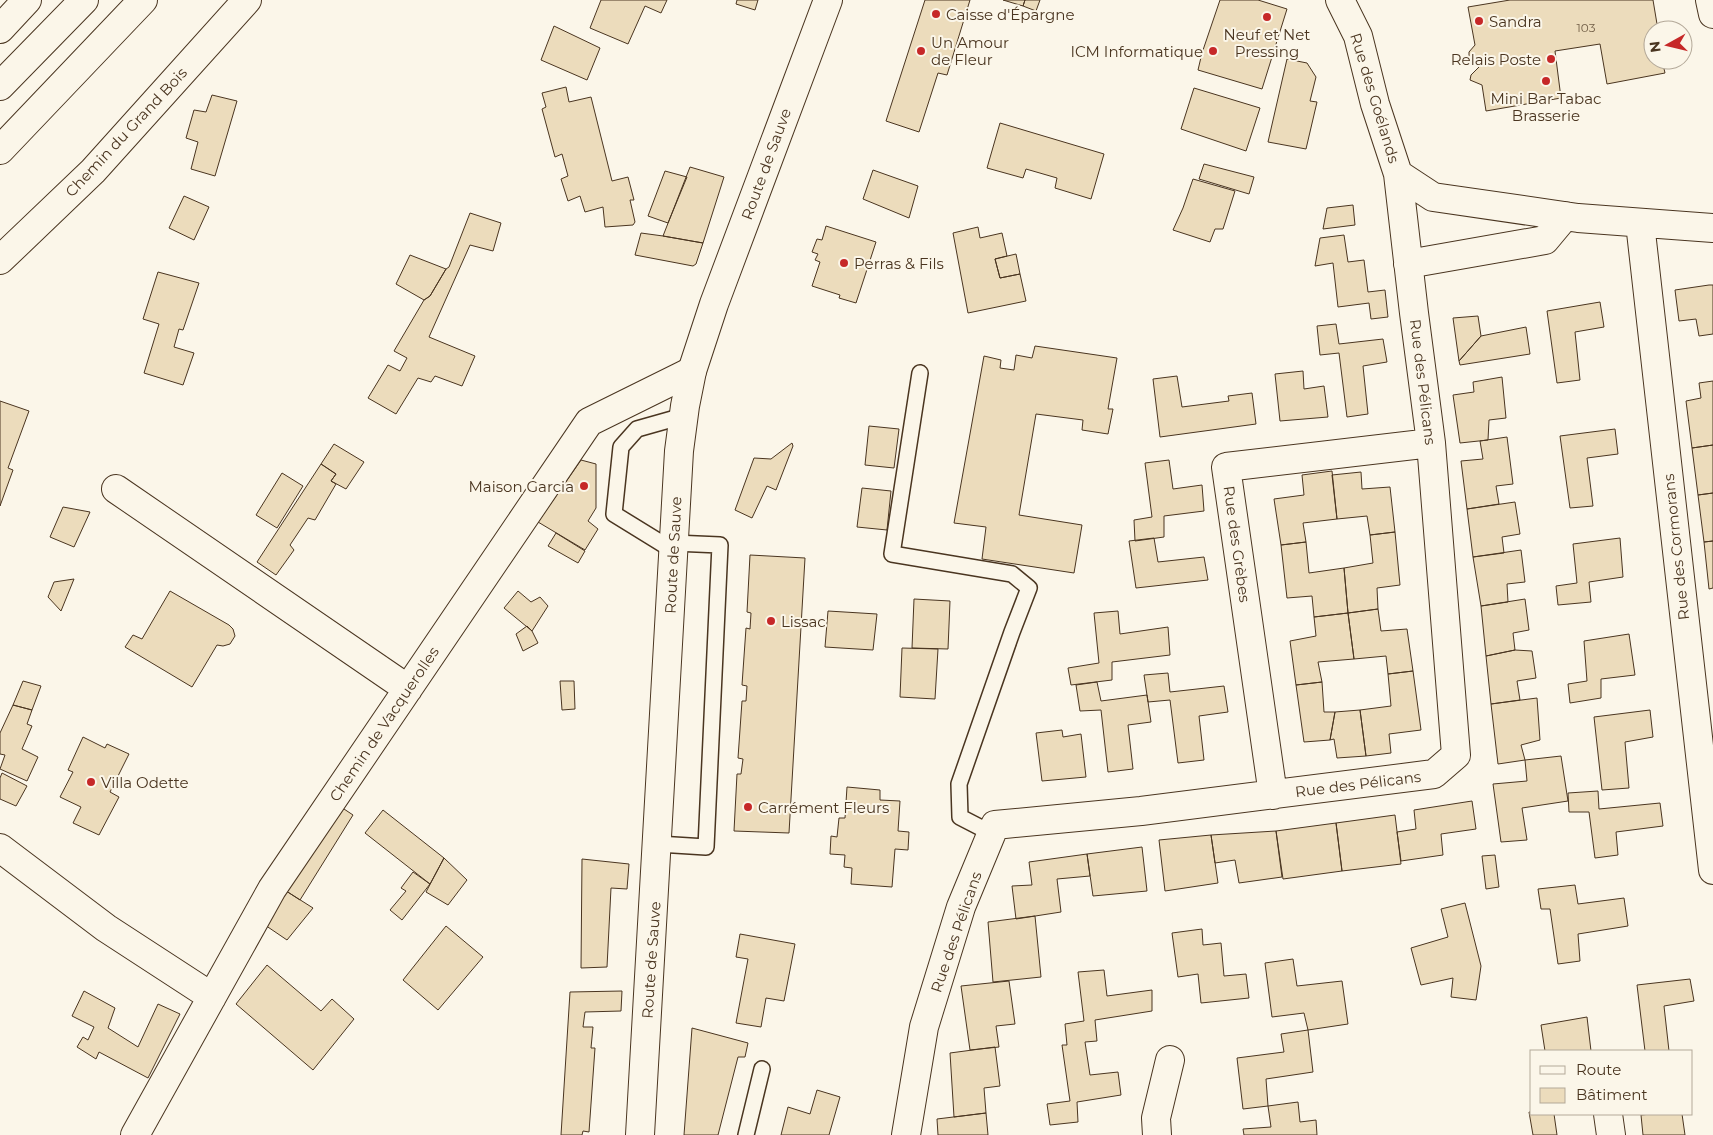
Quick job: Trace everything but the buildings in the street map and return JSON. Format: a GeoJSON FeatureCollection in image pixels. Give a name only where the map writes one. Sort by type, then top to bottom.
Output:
{"type":"FeatureCollection","features":[{"type":"Feature","properties":{"kind":"street"},"geometry":{"type":"LineString","coordinates":[[0,29],[27,0]]}},
{"type":"Feature","properties":{"kind":"street"},"geometry":{"type":"LineString","coordinates":[[0,86],[84,0]]}},
{"type":"Feature","properties":{"kind":"street"},"geometry":{"type":"LineString","coordinates":[[0,150],[144,0]]}},
{"type":"Feature","properties":{"kind":"street","name":"Chemin du Grand Bois"},"geometry":{"type":"LineString","coordinates":[[0,260],[92,171],[247,0]]}},
{"type":"Feature","properties":{"kind":"street","name":"Route de Sauve"},"geometry":{"type":"LineString","coordinates":[[640,1135],[679,451],[683,416],[692,371],[714,304],[828,0]]}},
{"type":"Feature","properties":{"kind":"street","name":"Rue des Goélands"},"geometry":{"type":"LineString","coordinates":[[1340,0],[1358,36],[1375,104],[1398,174],[1433,197],[1566,216],[1713,228]]}},
{"type":"Feature","properties":{"kind":"street"},"geometry":{"type":"LineString","coordinates":[[1710,0],[1713,14]]}},
{"type":"Feature","properties":{"kind":"street","name":"Rue des Pélicans"},"geometry":{"type":"LineString","coordinates":[[906,1135],[924,1027],[961,907],[995,825],[1141,811],[1434,774],[1456,754],[1431,443],[1398,174]]}},
{"type":"Feature","properties":{"kind":"street"},"geometry":{"type":"LineString","coordinates":[[1408,264],[1545,240],[1566,216]]}},
{"type":"Feature","properties":{"kind":"street","name":"Rue des Cormorans"},"geometry":{"type":"LineString","coordinates":[[1640,223],[1713,870]]}},
{"type":"Feature","properties":{"kind":"street","name":"Chemin de Vacquerolles"},"geometry":{"type":"LineString","coordinates":[[135,1135],[272,888],[589,422],[692,371]]}},
{"type":"Feature","properties":{"kind":"street","name":"Rue des Grèbes"},"geometry":{"type":"LineString","coordinates":[[1273,795],[1226,467],[1431,443]]}},
{"type":"Feature","properties":{"kind":"street"},"geometry":{"type":"LineString","coordinates":[[116,489],[408,689]]}},
{"type":"Feature","properties":{"kind":"street"},"geometry":{"type":"LineString","coordinates":[[0,848],[106,928],[212,997]]}},
{"type":"Feature","properties":{"kind":"street"},"geometry":{"type":"LineString","coordinates":[[1157,1135],[1156,1118],[1170,1060]]}},
{"type":"Feature","properties":{"kind":"street"},"geometry":{"type":"LineString","coordinates":[[1608,1115],[1611,1135]]}},
{"type":"Feature","properties":{"kind":"lane"},"geometry":{"type":"LineString","coordinates":[[920,373],[892,554],[1012,574],[1029,588],[960,784],[960,817],[991,833]]}},
{"type":"Feature","properties":{"kind":"lane"},"geometry":{"type":"LineString","coordinates":[[658,844],[706,847],[720,545],[674,547],[614,514],[621,447],[637,429],[683,416]]}},
{"type":"Feature","properties":{"kind":"lane"},"geometry":{"type":"LineString","coordinates":[[746,1135],[762,1069]]}},
{"type":"Feature","properties":{"kind":"place","name":"Caisse d'Épargne"},"geometry":{"type":"Point","coordinates":[936,14]}},
{"type":"Feature","properties":{"kind":"place","name":"Neuf et Net Pressing"},"geometry":{"type":"Point","coordinates":[1267,17]}},
{"type":"Feature","properties":{"kind":"place","name":"Sandra"},"geometry":{"type":"Point","coordinates":[1479,21]}},
{"type":"Feature","properties":{"kind":"place","name":"Un Amour de Fleur"},"geometry":{"type":"Point","coordinates":[921,51]}},
{"type":"Feature","properties":{"kind":"place","name":"ICM Informatique"},"geometry":{"type":"Point","coordinates":[1213,51]}},
{"type":"Feature","properties":{"kind":"place","name":"Relais Poste"},"geometry":{"type":"Point","coordinates":[1551,59]}},
{"type":"Feature","properties":{"kind":"place","name":"Mini Bar Tabac Brasserie"},"geometry":{"type":"Point","coordinates":[1546,81]}},
{"type":"Feature","properties":{"kind":"place","name":"Perras & Fils"},"geometry":{"type":"Point","coordinates":[844,263]}},
{"type":"Feature","properties":{"kind":"place","name":"Maison Garcia"},"geometry":{"type":"Point","coordinates":[584,486]}},
{"type":"Feature","properties":{"kind":"place","name":"Lissac"},"geometry":{"type":"Point","coordinates":[771,621]}},
{"type":"Feature","properties":{"kind":"place","name":"Villa Odette"},"geometry":{"type":"Point","coordinates":[91,782]}},
{"type":"Feature","properties":{"kind":"place","name":"Carrément Fleurs"},"geometry":{"type":"Point","coordinates":[748,807]}}]}
